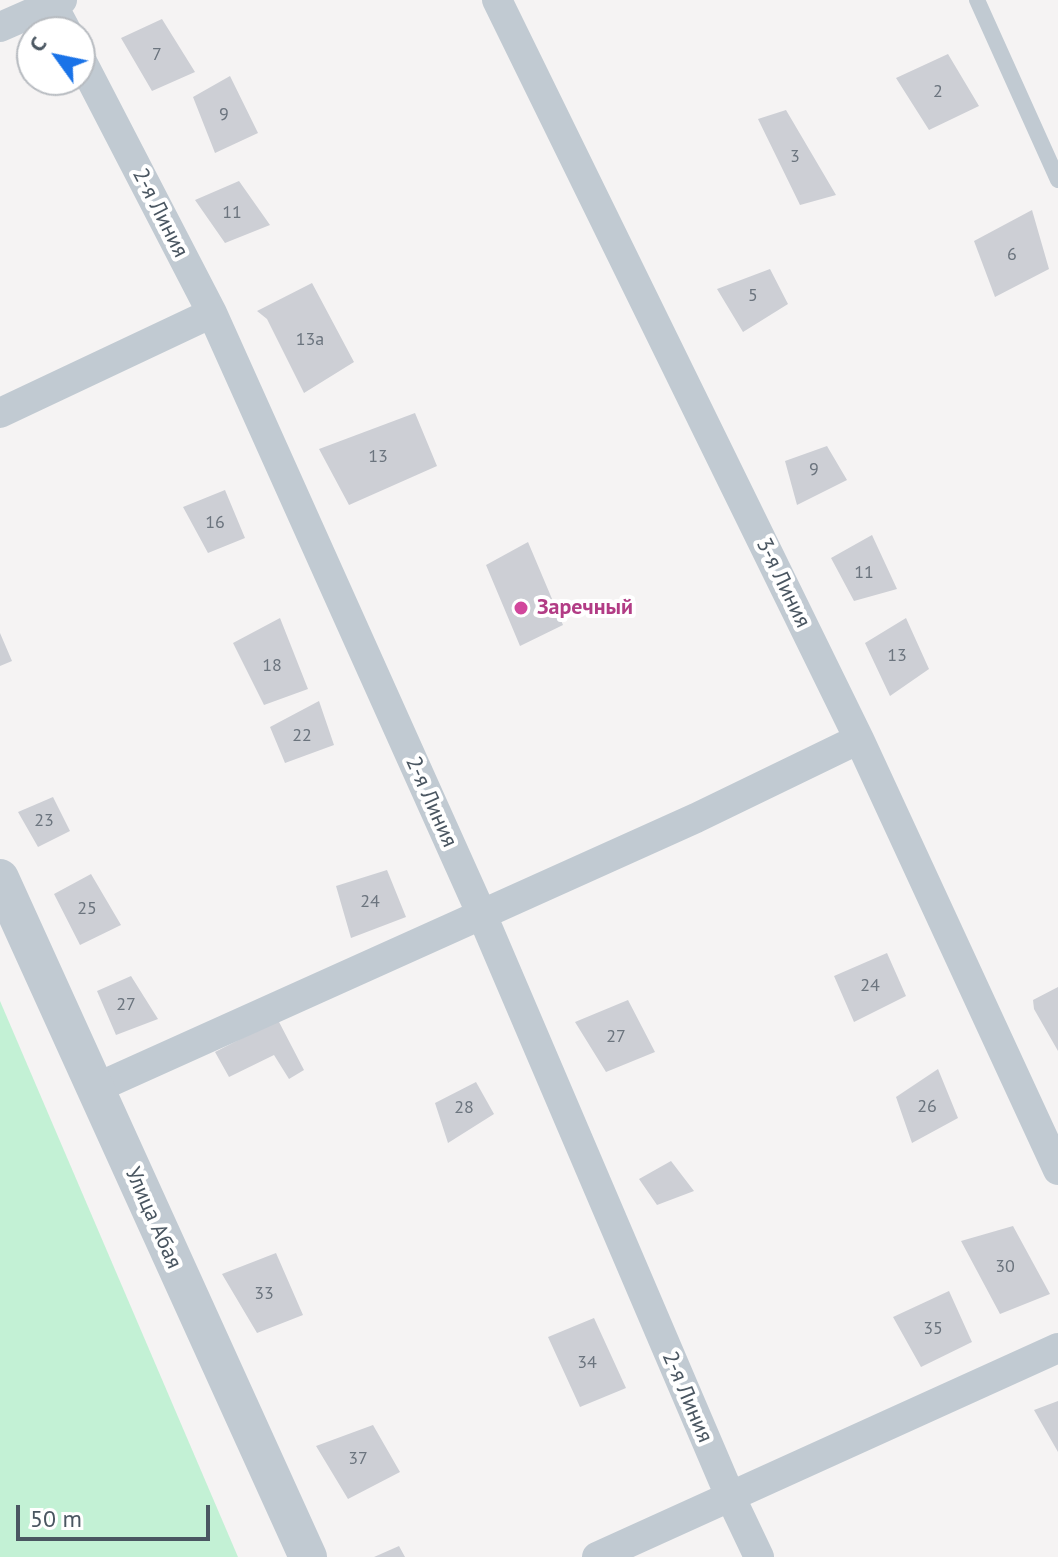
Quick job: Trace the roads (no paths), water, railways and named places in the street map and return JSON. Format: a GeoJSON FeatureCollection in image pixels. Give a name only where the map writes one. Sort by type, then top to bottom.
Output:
{"type":"FeatureCollection","features":[{"type":"Feature","properties":{"kind":"street","name":"3-я Линия"},"geometry":{"type":"LineString","coordinates":[[497,0],[859,739],[1058,1170]]}},
{"type":"Feature","properties":{"kind":"street"},"geometry":{"type":"LineString","coordinates":[[0,27],[57,2]]}},
{"type":"Feature","properties":{"kind":"street","name":"2-я Линия"},"geometry":{"type":"LineString","coordinates":[[96,89],[212,313],[482,915],[730,1496],[759,1557]]}},
{"type":"Feature","properties":{"kind":"street"},"geometry":{"type":"LineString","coordinates":[[0,413],[212,313]]}},
{"type":"Feature","properties":{"kind":"street"},"geometry":{"type":"LineString","coordinates":[[94,1089],[696,818],[859,739]]}},
{"type":"Feature","properties":{"kind":"street","name":"Улица Абая"},"geometry":{"type":"LineString","coordinates":[[0,878],[308,1557]]}},
{"type":"Feature","properties":{"kind":"street"},"geometry":{"type":"LineString","coordinates":[[597,1557],[1058,1348]]}},
{"type":"Feature","properties":{"kind":"lane"},"geometry":{"type":"LineString","coordinates":[[977,0],[1058,180]]}},
{"type":"Feature","properties":{"kind":"place","name":"Заречный"},"geometry":{"type":"Point","coordinates":[521,608]}}]}
